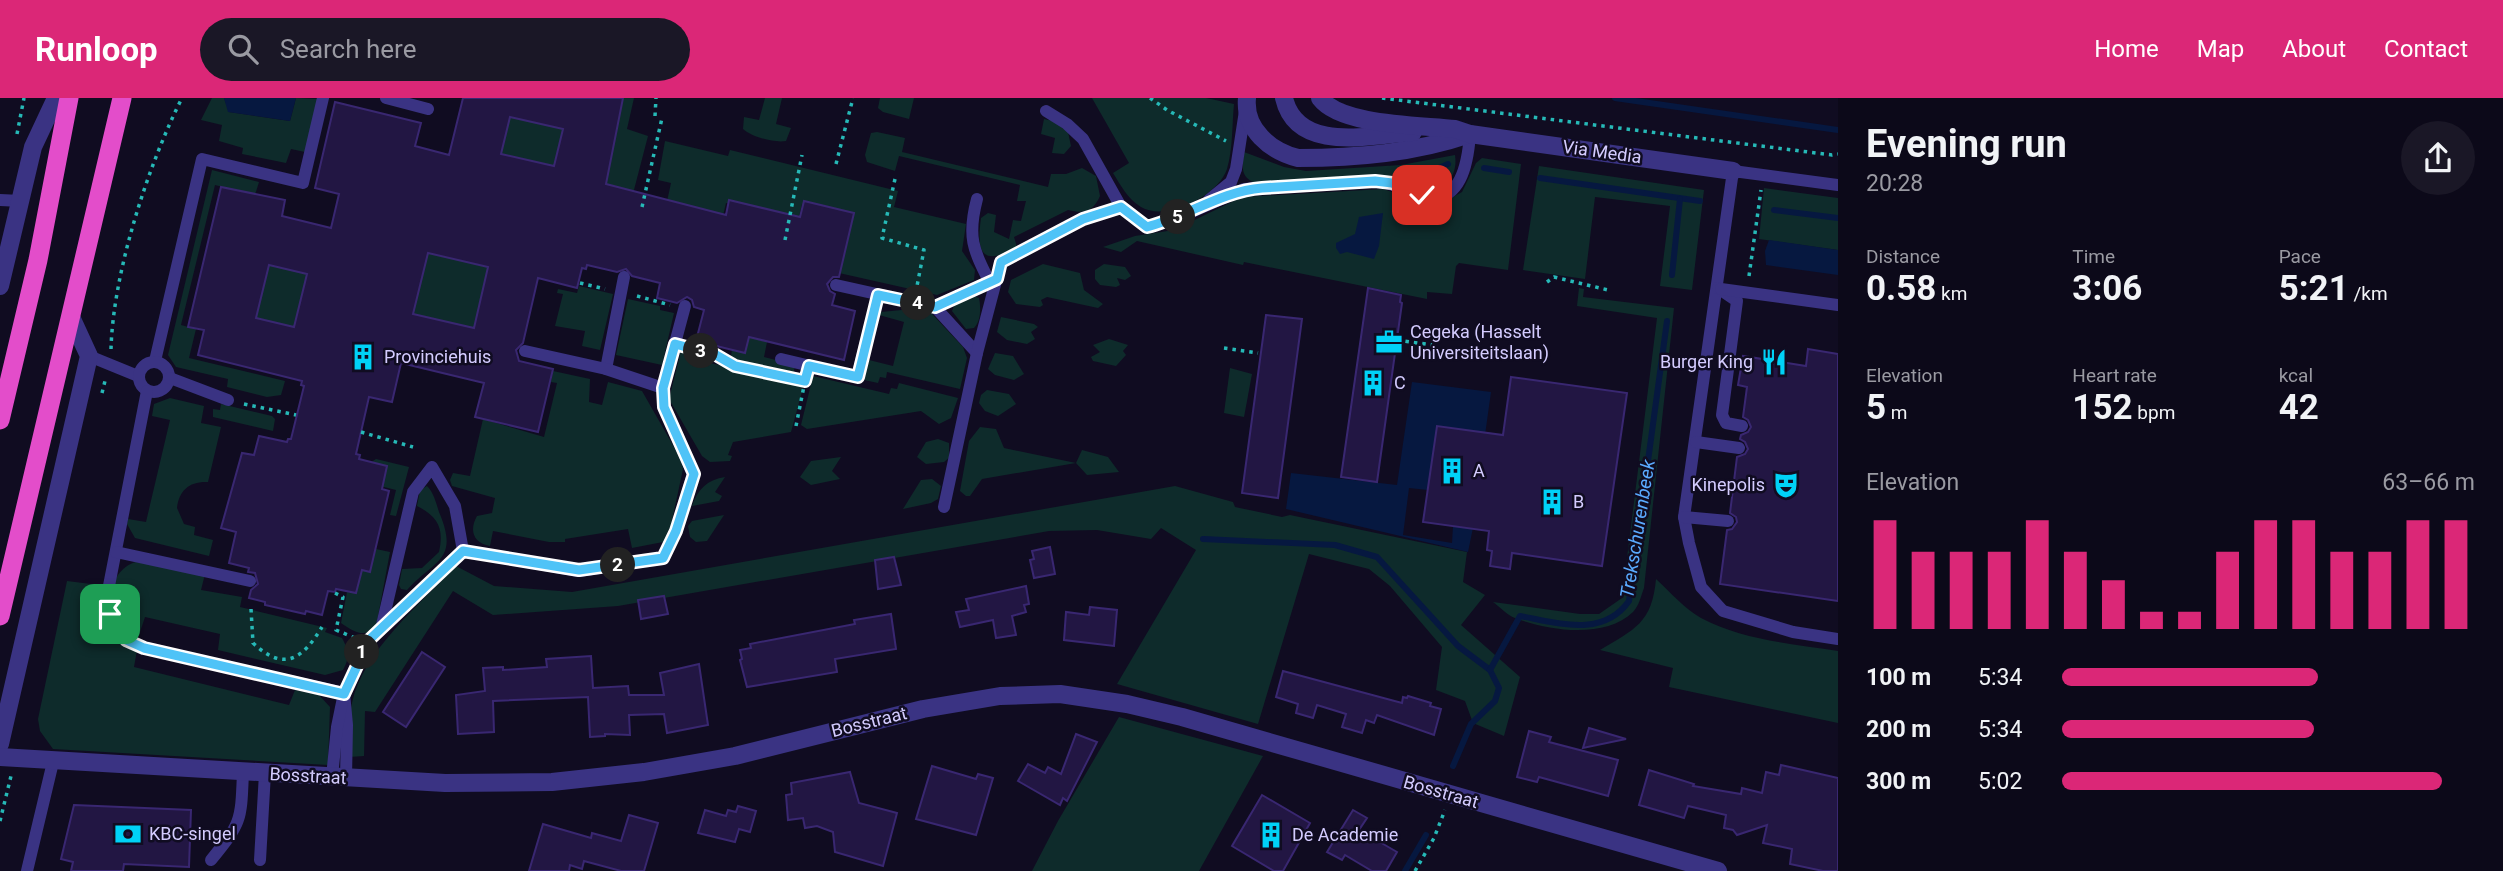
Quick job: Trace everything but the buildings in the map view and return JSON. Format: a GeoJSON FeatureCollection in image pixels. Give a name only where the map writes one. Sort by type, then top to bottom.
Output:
{"type":"FeatureCollection","features":[{"type":"Feature","properties":{"kind":"highway"},"geometry":{"type":"LineString","coordinates":[[0,420],[38,260],[69,98]]}},
{"type":"Feature","properties":{"kind":"highway"},"geometry":{"type":"LineString","coordinates":[[0,616],[122,98]]}},
{"type":"Feature","properties":{"kind":"street"},"geometry":{"type":"LineString","coordinates":[[0,286],[33,147],[56,98]]}},
{"type":"Feature","properties":{"kind":"street","name":"Via Media"},"geometry":{"type":"LineString","coordinates":[[1284,98],[1286,107],[1296,122],[1311,132],[1331,138],[1463,132]]}},
{"type":"Feature","properties":{"kind":"street","name":"Via Media"},"geometry":{"type":"LineString","coordinates":[[1320,98],[1330,108],[1356,117],[1733,177]]}},
{"type":"Feature","properties":{"kind":"street","name":"Via Media"},"geometry":{"type":"LineString","coordinates":[[1245,101],[1253,127],[1262,139],[1283,155],[1297,159],[1400,153],[1438,145],[1463,132]]}},
{"type":"Feature","properties":{"kind":"street"},"geometry":{"type":"LineString","coordinates":[[0,744],[89,355],[72,319]]}},
{"type":"Feature","properties":{"kind":"street","name":"Bosstraat"},"geometry":{"type":"LineString","coordinates":[[0,757],[445,783],[552,782],[644,772],[735,756],[923,709],[1000,696],[1060,694],[1182,716],[1718,871]]}},
{"type":"Feature","properties":{"kind":"lane"},"geometry":{"type":"LineString","coordinates":[[155,361],[202,159],[303,183],[323,98]]}},
{"type":"Feature","properties":{"kind":"lane"},"geometry":{"type":"LineString","coordinates":[[386,98],[428,109]]}},
{"type":"Feature","properties":{"kind":"lane"},"geometry":{"type":"LineString","coordinates":[[1198,209],[1231,181],[1239,148],[1245,101]]}},
{"type":"Feature","properties":{"kind":"lane"},"geometry":{"type":"LineString","coordinates":[[1046,111],[1067,124],[1083,139],[1121,207],[1147,227],[1171,220],[1244,189],[1375,181],[1392,183],[1422,195],[1437,197],[1448,194],[1462,180],[1467,164],[1463,132]]}},
{"type":"Feature","properties":{"kind":"lane"},"geometry":{"type":"LineString","coordinates":[[1838,185],[1733,177],[1684,517],[1701,587],[1723,611],[1794,632],[1838,639]]}},
{"type":"Feature","properties":{"kind":"lane"},"geometry":{"type":"LineString","coordinates":[[977,199],[970,234],[972,247],[993,281]]}},
{"type":"Feature","properties":{"kind":"lane"},"geometry":{"type":"LineString","coordinates":[[0,200],[21,201]]}},
{"type":"Feature","properties":{"kind":"lane"},"geometry":{"type":"LineString","coordinates":[[944,507],[993,281],[1001,262],[1083,219],[1121,207]]}},
{"type":"Feature","properties":{"kind":"lane"},"geometry":{"type":"LineString","coordinates":[[606,369],[624,277]]}},
{"type":"Feature","properties":{"kind":"lane"},"geometry":{"type":"LineString","coordinates":[[935,307],[993,281]]}},
{"type":"Feature","properties":{"kind":"lane"},"geometry":{"type":"LineString","coordinates":[[836,285],[935,307],[977,353]]}},
{"type":"Feature","properties":{"kind":"lane"},"geometry":{"type":"LineString","coordinates":[[1718,288],[1838,305]]}},
{"type":"Feature","properties":{"kind":"lane"},"geometry":{"type":"LineString","coordinates":[[1718,288],[1737,301],[1722,415],[1726,423],[1742,426]]}},
{"type":"Feature","properties":{"kind":"lane"},"geometry":{"type":"LineString","coordinates":[[781,359],[858,377],[878,295]]}},
{"type":"Feature","properties":{"kind":"lane"},"geometry":{"type":"LineString","coordinates":[[463,551],[579,570],[663,558],[679,523],[694,474],[664,407],[663,388],[685,306]]}},
{"type":"Feature","properties":{"kind":"lane"},"geometry":{"type":"LineString","coordinates":[[525,351],[606,369],[663,388]]}},
{"type":"Feature","properties":{"kind":"lane"},"geometry":{"type":"LineString","coordinates":[[89,355],[138,376]]}},
{"type":"Feature","properties":{"kind":"lane"},"geometry":{"type":"LineString","coordinates":[[155,361],[166,366],[170,378],[166,387],[157,392],[147,391],[140,385],[138,376],[141,368],[155,361]]}},
{"type":"Feature","properties":{"kind":"lane"},"geometry":{"type":"LineString","coordinates":[[170,378],[228,400]]}},
{"type":"Feature","properties":{"kind":"lane"},"geometry":{"type":"LineString","coordinates":[[147,391],[107,596],[110,614],[126,640],[144,648],[344,694]]}},
{"type":"Feature","properties":{"kind":"lane"},"geometry":{"type":"LineString","coordinates":[[1696,442],[1739,448]]}},
{"type":"Feature","properties":{"kind":"lane"},"geometry":{"type":"LineString","coordinates":[[382,627],[413,492],[432,467],[455,506],[463,551]]}},
{"type":"Feature","properties":{"kind":"lane"},"geometry":{"type":"LineString","coordinates":[[1684,517],[1728,521]]}},
{"type":"Feature","properties":{"kind":"lane"},"geometry":{"type":"LineString","coordinates":[[339,778],[337,727],[344,694],[363,650],[382,627],[463,551]]}},
{"type":"Feature","properties":{"kind":"lane"},"geometry":{"type":"LineString","coordinates":[[117,552],[250,581]]}},
{"type":"Feature","properties":{"kind":"lane"},"geometry":{"type":"LineString","coordinates":[[27,871],[53,762]]}},
{"type":"Feature","properties":{"kind":"lane"},"geometry":{"type":"LineString","coordinates":[[211,860],[236,829],[241,815],[243,772]]}},
{"type":"Feature","properties":{"kind":"lane"},"geometry":{"type":"LineString","coordinates":[[260,860],[265,773]]}},
{"type":"Feature","properties":{"kind":"path"},"geometry":{"type":"LineString","coordinates":[[655,116],[656,98]]}},
{"type":"Feature","properties":{"kind":"path"},"geometry":{"type":"LineString","coordinates":[[836,164],[853,98]]}},
{"type":"Feature","properties":{"kind":"path"},"geometry":{"type":"LineString","coordinates":[[1150,98],[1167,110],[1239,148]]}},
{"type":"Feature","properties":{"kind":"path"},"geometry":{"type":"LineString","coordinates":[[1382,98],[1838,154]]}},
{"type":"Feature","properties":{"kind":"path"},"geometry":{"type":"LineString","coordinates":[[642,207],[662,118]]}},
{"type":"Feature","properties":{"kind":"path"},"geometry":{"type":"LineString","coordinates":[[785,240],[802,155]]}},
{"type":"Feature","properties":{"kind":"path"},"geometry":{"type":"LineString","coordinates":[[1733,177],[1762,184],[1746,292]]}},
{"type":"Feature","properties":{"kind":"path"},"geometry":{"type":"LineString","coordinates":[[895,178],[882,238],[924,250],[913,302]]}},
{"type":"Feature","properties":{"kind":"path"},"geometry":{"type":"LineString","coordinates":[[1547,282],[1554,277],[1608,290]]}},
{"type":"Feature","properties":{"kind":"path"},"geometry":{"type":"LineString","coordinates":[[1397,341],[1432,345]]}},
{"type":"Feature","properties":{"kind":"path"},"geometry":{"type":"LineString","coordinates":[[675,344],[717,352],[735,366],[782,376]]}},
{"type":"Feature","properties":{"kind":"path"},"geometry":{"type":"LineString","coordinates":[[1224,348],[1258,352]]}},
{"type":"Feature","properties":{"kind":"path"},"geometry":{"type":"LineString","coordinates":[[796,426],[809,366]]}},
{"type":"Feature","properties":{"kind":"path"},"geometry":{"type":"LineString","coordinates":[[794,378],[805,381]]}},
{"type":"Feature","properties":{"kind":"path"},"geometry":{"type":"LineString","coordinates":[[260,407],[296,415]]}},
{"type":"Feature","properties":{"kind":"path"},"geometry":{"type":"LineString","coordinates":[[361,432],[413,447]]}},
{"type":"Feature","properties":{"kind":"path"},"geometry":{"type":"LineString","coordinates":[[335,593],[343,597],[336,630],[355,637],[363,650]]}},
{"type":"Feature","properties":{"kind":"path"},"geometry":{"type":"LineString","coordinates":[[251,609],[253,643],[264,653],[278,659],[291,659],[302,654],[312,645],[322,627]]}},
{"type":"Feature","properties":{"kind":"path"},"geometry":{"type":"LineString","coordinates":[[1415,871],[1434,838],[1450,795]]}},
{"type":"Feature","properties":{"kind":"green space"},"geometry":{"type":"Polygon","coordinates":[[[212,98],[224,98],[229,112],[290,121],[296,98],[318,99],[305,152],[291,149],[286,163],[242,154],[243,148],[219,141],[222,125],[201,120],[212,98]]]}},
{"type":"Feature","properties":{"kind":"green space"},"geometry":{"type":"Polygon","coordinates":[[[623,98],[634,98],[627,129],[648,136],[629,209],[602,203],[623,98]]]}},
{"type":"Feature","properties":{"kind":"green space"},"geometry":{"type":"Polygon","coordinates":[[[765,98],[782,98],[776,124],[791,128],[786,141],[763,139],[743,129],[744,117],[759,120],[765,98]]]}},
{"type":"Feature","properties":{"kind":"green space"},"geometry":{"type":"Polygon","coordinates":[[[880,98],[914,98],[909,119],[883,112],[878,108],[880,98]]]}},
{"type":"Feature","properties":{"kind":"green space"},"geometry":{"type":"Polygon","coordinates":[[[1092,98],[1206,98],[1234,104],[1230,153],[1222,179],[1202,197],[1177,209],[1152,211],[1136,204],[1113,173],[1129,163],[1092,98]]]}},
{"type":"Feature","properties":{"kind":"green space"},"geometry":{"type":"Polygon","coordinates":[[[510,117],[563,129],[554,166],[501,154],[510,117]]]}},
{"type":"Feature","properties":{"kind":"green space"},"geometry":{"type":"Polygon","coordinates":[[[1044,119],[1053,121],[1068,132],[1071,146],[1064,154],[1052,153],[1055,138],[1041,134],[1044,119]]]}},
{"type":"Feature","properties":{"kind":"green space"},"geometry":{"type":"Polygon","coordinates":[[[871,133],[905,138],[902,152],[1048,187],[1051,174],[1066,174],[1082,168],[1096,176],[1100,196],[1087,211],[1068,210],[1014,237],[1017,247],[996,256],[989,256],[981,248],[981,218],[988,213],[996,215],[994,232],[1009,239],[1013,220],[1021,221],[1026,201],[1017,201],[1020,185],[899,156],[895,171],[867,162],[865,155],[871,133]]]}},
{"type":"Feature","properties":{"kind":"green space"},"geometry":{"type":"Polygon","coordinates":[[[665,141],[728,156],[730,150],[898,191],[894,207],[966,224],[962,251],[975,270],[974,280],[937,295],[839,273],[853,217],[802,204],[793,242],[776,215],[726,203],[722,220],[666,206],[671,183],[658,180],[665,141]]]}},
{"type":"Feature","properties":{"kind":"green space"},"geometry":{"type":"Polygon","coordinates":[[[1244,152],[1284,167],[1306,171],[1401,165],[1455,155],[1455,169],[1445,183],[1427,186],[1426,190],[1402,180],[1382,176],[1256,183],[1245,175],[1244,152]]]}},
{"type":"Feature","properties":{"kind":"green space"},"geometry":{"type":"Polygon","coordinates":[[[1482,158],[1521,164],[1508,270],[1459,263],[1456,266],[1452,294],[1427,292],[1427,299],[1244,262],[1243,265],[1137,241],[1121,252],[1103,247],[1135,236],[1174,230],[1242,197],[1383,189],[1423,202],[1444,202],[1462,192],[1476,163],[1482,158]]]}},
{"type":"Feature","properties":{"kind":"green space"},"geometry":{"type":"Polygon","coordinates":[[[1539,166],[1704,190],[1692,290],[1660,286],[1670,206],[1595,197],[1585,279],[1523,270],[1539,166]]]}},
{"type":"Feature","properties":{"kind":"green space"},"geometry":{"type":"Polygon","coordinates":[[[212,170],[259,182],[255,195],[215,185],[181,325],[196,329],[189,358],[285,381],[281,395],[267,397],[227,387],[228,379],[176,367],[168,355],[212,170]]]}},
{"type":"Feature","properties":{"kind":"green space"},"geometry":{"type":"Polygon","coordinates":[[[1764,188],[1838,198],[1838,250],[1759,239],[1764,188]]]}},
{"type":"Feature","properties":{"kind":"green space"},"geometry":{"type":"Polygon","coordinates":[[[428,253],[488,267],[474,328],[413,314],[428,253]]]}},
{"type":"Feature","properties":{"kind":"green space"},"geometry":{"type":"Polygon","coordinates":[[[1043,264],[1080,273],[1084,290],[1103,304],[1098,308],[1047,297],[1041,300],[1043,305],[1040,307],[1016,304],[1008,292],[1011,280],[1043,264]]]}},
{"type":"Feature","properties":{"kind":"green space"},"geometry":{"type":"Polygon","coordinates":[[[1104,264],[1125,267],[1131,276],[1125,280],[1117,278],[1120,285],[1116,287],[1100,285],[1095,279],[1095,270],[1104,264]]]}},
{"type":"Feature","properties":{"kind":"green space"},"geometry":{"type":"Polygon","coordinates":[[[269,265],[307,274],[294,327],[256,318],[269,265]]]}},
{"type":"Feature","properties":{"kind":"green space"},"geometry":{"type":"Polygon","coordinates":[[[579,286],[613,294],[600,350],[582,346],[585,331],[555,326],[563,294],[557,293],[558,289],[577,293],[579,286]]]}},
{"type":"Feature","properties":{"kind":"green space"},"geometry":{"type":"Polygon","coordinates":[[[1579,288],[1584,289],[1583,297],[1674,308],[1644,588],[1635,610],[1622,621],[1608,626],[1576,630],[1528,623],[1512,617],[1493,602],[1580,614],[1599,614],[1622,598],[1657,318],[1577,306],[1579,288]]]}},
{"type":"Feature","properties":{"kind":"green space"},"geometry":{"type":"Polygon","coordinates":[[[974,296],[979,298],[979,318],[974,328],[966,329],[952,311],[954,306],[974,296]]]}},
{"type":"Feature","properties":{"kind":"green space"},"geometry":{"type":"Polygon","coordinates":[[[628,299],[660,306],[660,310],[674,313],[662,365],[616,355],[628,299]]]}},
{"type":"Feature","properties":{"kind":"green space"},"geometry":{"type":"Polygon","coordinates":[[[912,309],[932,314],[963,347],[967,358],[960,389],[887,372],[886,378],[880,377],[878,383],[864,380],[869,360],[893,366],[904,322],[879,315],[881,312],[912,309]]]}},
{"type":"Feature","properties":{"kind":"green space"},"geometry":{"type":"Polygon","coordinates":[[[1001,317],[1034,324],[1038,327],[1031,332],[1035,339],[1027,344],[1007,340],[997,332],[1001,317]]]}},
{"type":"Feature","properties":{"kind":"green space"},"geometry":{"type":"Polygon","coordinates":[[[749,337],[767,342],[764,357],[795,365],[793,376],[730,361],[732,350],[745,352],[749,337]]]}},
{"type":"Feature","properties":{"kind":"green space"},"geometry":{"type":"Polygon","coordinates":[[[1109,339],[1128,345],[1123,351],[1126,355],[1116,366],[1093,361],[1091,357],[1100,352],[1093,345],[1109,339]]]}},
{"type":"Feature","properties":{"kind":"green space"},"geometry":{"type":"Polygon","coordinates":[[[681,351],[707,356],[706,362],[798,383],[803,388],[791,432],[733,442],[728,455],[732,456],[730,461],[710,462],[702,456],[669,399],[681,351]]]}},
{"type":"Feature","properties":{"kind":"green space"},"geometry":{"type":"Polygon","coordinates":[[[995,353],[1013,356],[1024,374],[1014,380],[995,375],[988,369],[995,353]]]}},
{"type":"Feature","properties":{"kind":"green space"},"geometry":{"type":"Polygon","coordinates":[[[1230,368],[1252,374],[1244,417],[1224,413],[1230,368]]]}},
{"type":"Feature","properties":{"kind":"green space"},"geometry":{"type":"Polygon","coordinates":[[[553,371],[590,379],[589,402],[602,405],[608,382],[642,391],[682,461],[683,469],[671,525],[663,542],[632,548],[628,529],[565,539],[565,542],[549,542],[493,531],[490,546],[476,539],[473,526],[477,516],[492,513],[495,498],[452,486],[450,480],[453,473],[470,476],[483,419],[544,437],[557,383],[551,382],[553,371]]]}},
{"type":"Feature","properties":{"kind":"green space"},"geometry":{"type":"Polygon","coordinates":[[[813,376],[889,394],[891,388],[897,389],[899,383],[958,398],[951,418],[939,424],[921,411],[807,429],[801,425],[813,376]]]}},
{"type":"Feature","properties":{"kind":"green space"},"geometry":{"type":"Polygon","coordinates":[[[987,390],[1009,394],[1016,404],[998,416],[985,411],[979,403],[981,395],[987,390]]]}},
{"type":"Feature","properties":{"kind":"green space"},"geometry":{"type":"Polygon","coordinates":[[[170,398],[204,406],[201,423],[221,427],[208,482],[196,483],[186,488],[180,496],[177,508],[184,524],[195,527],[194,535],[213,540],[209,556],[135,538],[127,524],[128,519],[146,522],[170,420],[152,416],[154,404],[170,398]]]}},
{"type":"Feature","properties":{"kind":"green space"},"geometry":{"type":"Polygon","coordinates":[[[221,404],[272,416],[275,419],[273,431],[213,417],[213,409],[220,410],[221,404]]]}},
{"type":"Feature","properties":{"kind":"green space"},"geometry":{"type":"Polygon","coordinates":[[[980,427],[996,429],[1004,448],[1076,463],[982,479],[970,496],[966,496],[960,491],[969,441],[980,427]]]}},
{"type":"Feature","properties":{"kind":"green space"},"geometry":{"type":"Polygon","coordinates":[[[938,439],[949,443],[949,458],[944,462],[926,464],[917,457],[926,442],[938,439]]]}},
{"type":"Feature","properties":{"kind":"green space"},"geometry":{"type":"Polygon","coordinates":[[[1082,450],[1108,457],[1119,472],[1087,475],[1076,463],[1082,450]]]}},
{"type":"Feature","properties":{"kind":"green space"},"geometry":{"type":"Polygon","coordinates":[[[841,457],[832,471],[840,479],[811,485],[800,477],[811,461],[841,457]]]}},
{"type":"Feature","properties":{"kind":"green space"},"geometry":{"type":"Polygon","coordinates":[[[376,459],[409,467],[396,516],[390,515],[396,490],[380,486],[370,463],[376,459]]]}},
{"type":"Feature","properties":{"kind":"green space"},"geometry":{"type":"Polygon","coordinates":[[[725,477],[715,492],[722,496],[719,501],[692,506],[704,486],[725,477]]]}},
{"type":"Feature","properties":{"kind":"green space"},"geometry":{"type":"Polygon","coordinates":[[[932,479],[941,486],[938,499],[903,509],[921,480],[932,479]]]}},
{"type":"Feature","properties":{"kind":"green space"},"geometry":{"type":"Polygon","coordinates":[[[427,486],[435,498],[445,528],[445,550],[435,565],[407,590],[401,589],[399,585],[402,569],[422,568],[439,552],[441,537],[438,524],[417,506],[420,490],[427,486]]]}},
{"type":"Feature","properties":{"kind":"green space"},"geometry":{"type":"Polygon","coordinates":[[[1175,486],[1233,502],[1235,507],[1282,517],[1290,515],[1467,552],[1463,582],[1485,595],[1461,625],[1520,677],[1504,736],[1473,723],[1465,701],[1436,690],[1442,647],[1390,586],[1369,569],[1309,554],[1258,724],[1117,684],[1196,550],[1161,528],[1151,539],[1097,530],[1049,531],[618,606],[493,615],[453,591],[375,712],[365,711],[364,756],[349,757],[352,703],[368,665],[395,629],[456,566],[494,586],[572,592],[1175,486]]]}},
{"type":"Feature","properties":{"kind":"green space"},"geometry":{"type":"Polygon","coordinates":[[[724,515],[707,541],[696,542],[690,537],[688,526],[692,521],[724,515]]]}},
{"type":"Feature","properties":{"kind":"green space"},"geometry":{"type":"Polygon","coordinates":[[[376,549],[390,552],[376,627],[363,633],[341,623],[347,592],[356,593],[362,570],[370,571],[376,549]]]}},
{"type":"Feature","properties":{"kind":"green space"},"geometry":{"type":"Polygon","coordinates":[[[136,562],[205,574],[201,590],[242,597],[240,607],[327,628],[325,632],[342,638],[346,647],[348,658],[343,670],[325,675],[218,650],[220,634],[145,617],[140,632],[130,628],[115,614],[112,596],[113,587],[121,571],[136,562]]]}},
{"type":"Feature","properties":{"kind":"green space"},"geometry":{"type":"Polygon","coordinates":[[[1656,579],[1689,610],[1717,625],[1768,640],[1838,651],[1838,723],[1669,687],[1673,668],[1600,650],[1640,623],[1650,606],[1656,579]]]}},
{"type":"Feature","properties":{"kind":"green space"},"geometry":{"type":"Polygon","coordinates":[[[67,581],[91,584],[95,609],[102,626],[115,638],[137,650],[134,667],[289,705],[295,690],[319,695],[330,707],[328,765],[53,749],[40,731],[38,719],[67,581]]]}},
{"type":"Feature","properties":{"kind":"green space"},"geometry":{"type":"Polygon","coordinates":[[[1119,717],[1263,756],[1199,871],[1032,871],[1058,821],[1119,717]]]}},
{"type":"Feature","properties":{"kind":"water"},"geometry":{"type":"Polygon","coordinates":[[[224,98],[296,98],[290,121],[228,112],[224,98]]]}},
{"type":"Feature","properties":{"kind":"water"},"geometry":{"type":"Polygon","coordinates":[[[1383,213],[1379,246],[1374,259],[1347,252],[1340,254],[1336,243],[1355,234],[1359,217],[1383,213]]]}},
{"type":"Feature","properties":{"kind":"water"},"geometry":{"type":"Polygon","coordinates":[[[1769,240],[1838,250],[1838,275],[1766,265],[1765,251],[1769,240]]]}},
{"type":"Feature","properties":{"kind":"water"},"geometry":{"type":"Polygon","coordinates":[[[1412,382],[1491,392],[1485,435],[1437,426],[1428,490],[1409,488],[1403,535],[1452,543],[1453,526],[1466,528],[1467,518],[1475,518],[1468,552],[1286,509],[1291,473],[1397,485],[1412,382]]]}},
{"type":"Feature","properties":{"kind":"waterway"},"geometry":{"type":"LineString","coordinates":[[1615,98],[1838,130]]}},
{"type":"Feature","properties":{"kind":"waterway"},"geometry":{"type":"LineString","coordinates":[[1429,179],[1437,169],[1448,164]]}},
{"type":"Feature","properties":{"kind":"waterway"},"geometry":{"type":"LineString","coordinates":[[1484,168],[1509,172]]}},
{"type":"Feature","properties":{"kind":"waterway"},"geometry":{"type":"LineString","coordinates":[[1540,178],[1700,201]]}},
{"type":"Feature","properties":{"kind":"waterway","name":"Trekschurenbeek"},"geometry":{"type":"LineString","coordinates":[[1672,275],[1680,199]]}},
{"type":"Feature","properties":{"kind":"waterway","name":"Trekschurenbeek"},"geometry":{"type":"LineString","coordinates":[[1774,210],[1838,218]]}},
{"type":"Feature","properties":{"kind":"waterway","name":"Trekschurenbeek"},"geometry":{"type":"LineString","coordinates":[[1490,670],[1520,616],[1564,624],[1593,624],[1618,613],[1629,601],[1667,321]]}},
{"type":"Feature","properties":{"kind":"waterway","name":"Trekschurenbeek"},"geometry":{"type":"LineString","coordinates":[[1203,539],[1335,545],[1377,557],[1458,646],[1490,670],[1499,688],[1495,701],[1471,724],[1453,766]]}},
{"type":"Feature","properties":{"kind":"waterway","name":"Trekschurenbeek"},"geometry":{"type":"LineString","coordinates":[[1405,871],[1426,835]]}},
{"type":"Feature","properties":{"kind":"place","name":"Cegeka (Hasselt Universiteitslaan)"},"geometry":{"type":"Point","coordinates":[1389,342]}},
{"type":"Feature","properties":{"kind":"place","name":"Provinciehuis"},"geometry":{"type":"Point","coordinates":[363,357]}},
{"type":"Feature","properties":{"kind":"place","name":"Burger King"},"geometry":{"type":"Point","coordinates":[1774,362]}},
{"type":"Feature","properties":{"kind":"place","name":"C"},"geometry":{"type":"Point","coordinates":[1373,383]}},
{"type":"Feature","properties":{"kind":"place","name":"A"},"geometry":{"type":"Point","coordinates":[1452,471]}},
{"type":"Feature","properties":{"kind":"place","name":"Kinepolis"},"geometry":{"type":"Point","coordinates":[1786,485]}},
{"type":"Feature","properties":{"kind":"place","name":"B"},"geometry":{"type":"Point","coordinates":[1552,502]}},
{"type":"Feature","properties":{"kind":"place","name":"KBC-singel"},"geometry":{"type":"Point","coordinates":[128,834]}},
{"type":"Feature","properties":{"kind":"place","name":"De Academie"},"geometry":{"type":"Point","coordinates":[1271,835]}},
{"type":"Feature","properties":{"kind":"route"},"geometry":{"type":"LineString","coordinates":[[110,614],[126,640],[144,648],[344,694],[369,640],[463,551],[579,570],[663,558],[676,531],[694,474],[664,407],[663,388],[675,344],[716,355],[735,366],[805,381],[809,366],[858,377],[878,295],[935,307],[997,279],[1001,262],[1083,219],[1121,207],[1147,227],[1171,220],[1244,189],[1375,181],[1392,183],[1422,195]]}}]}
